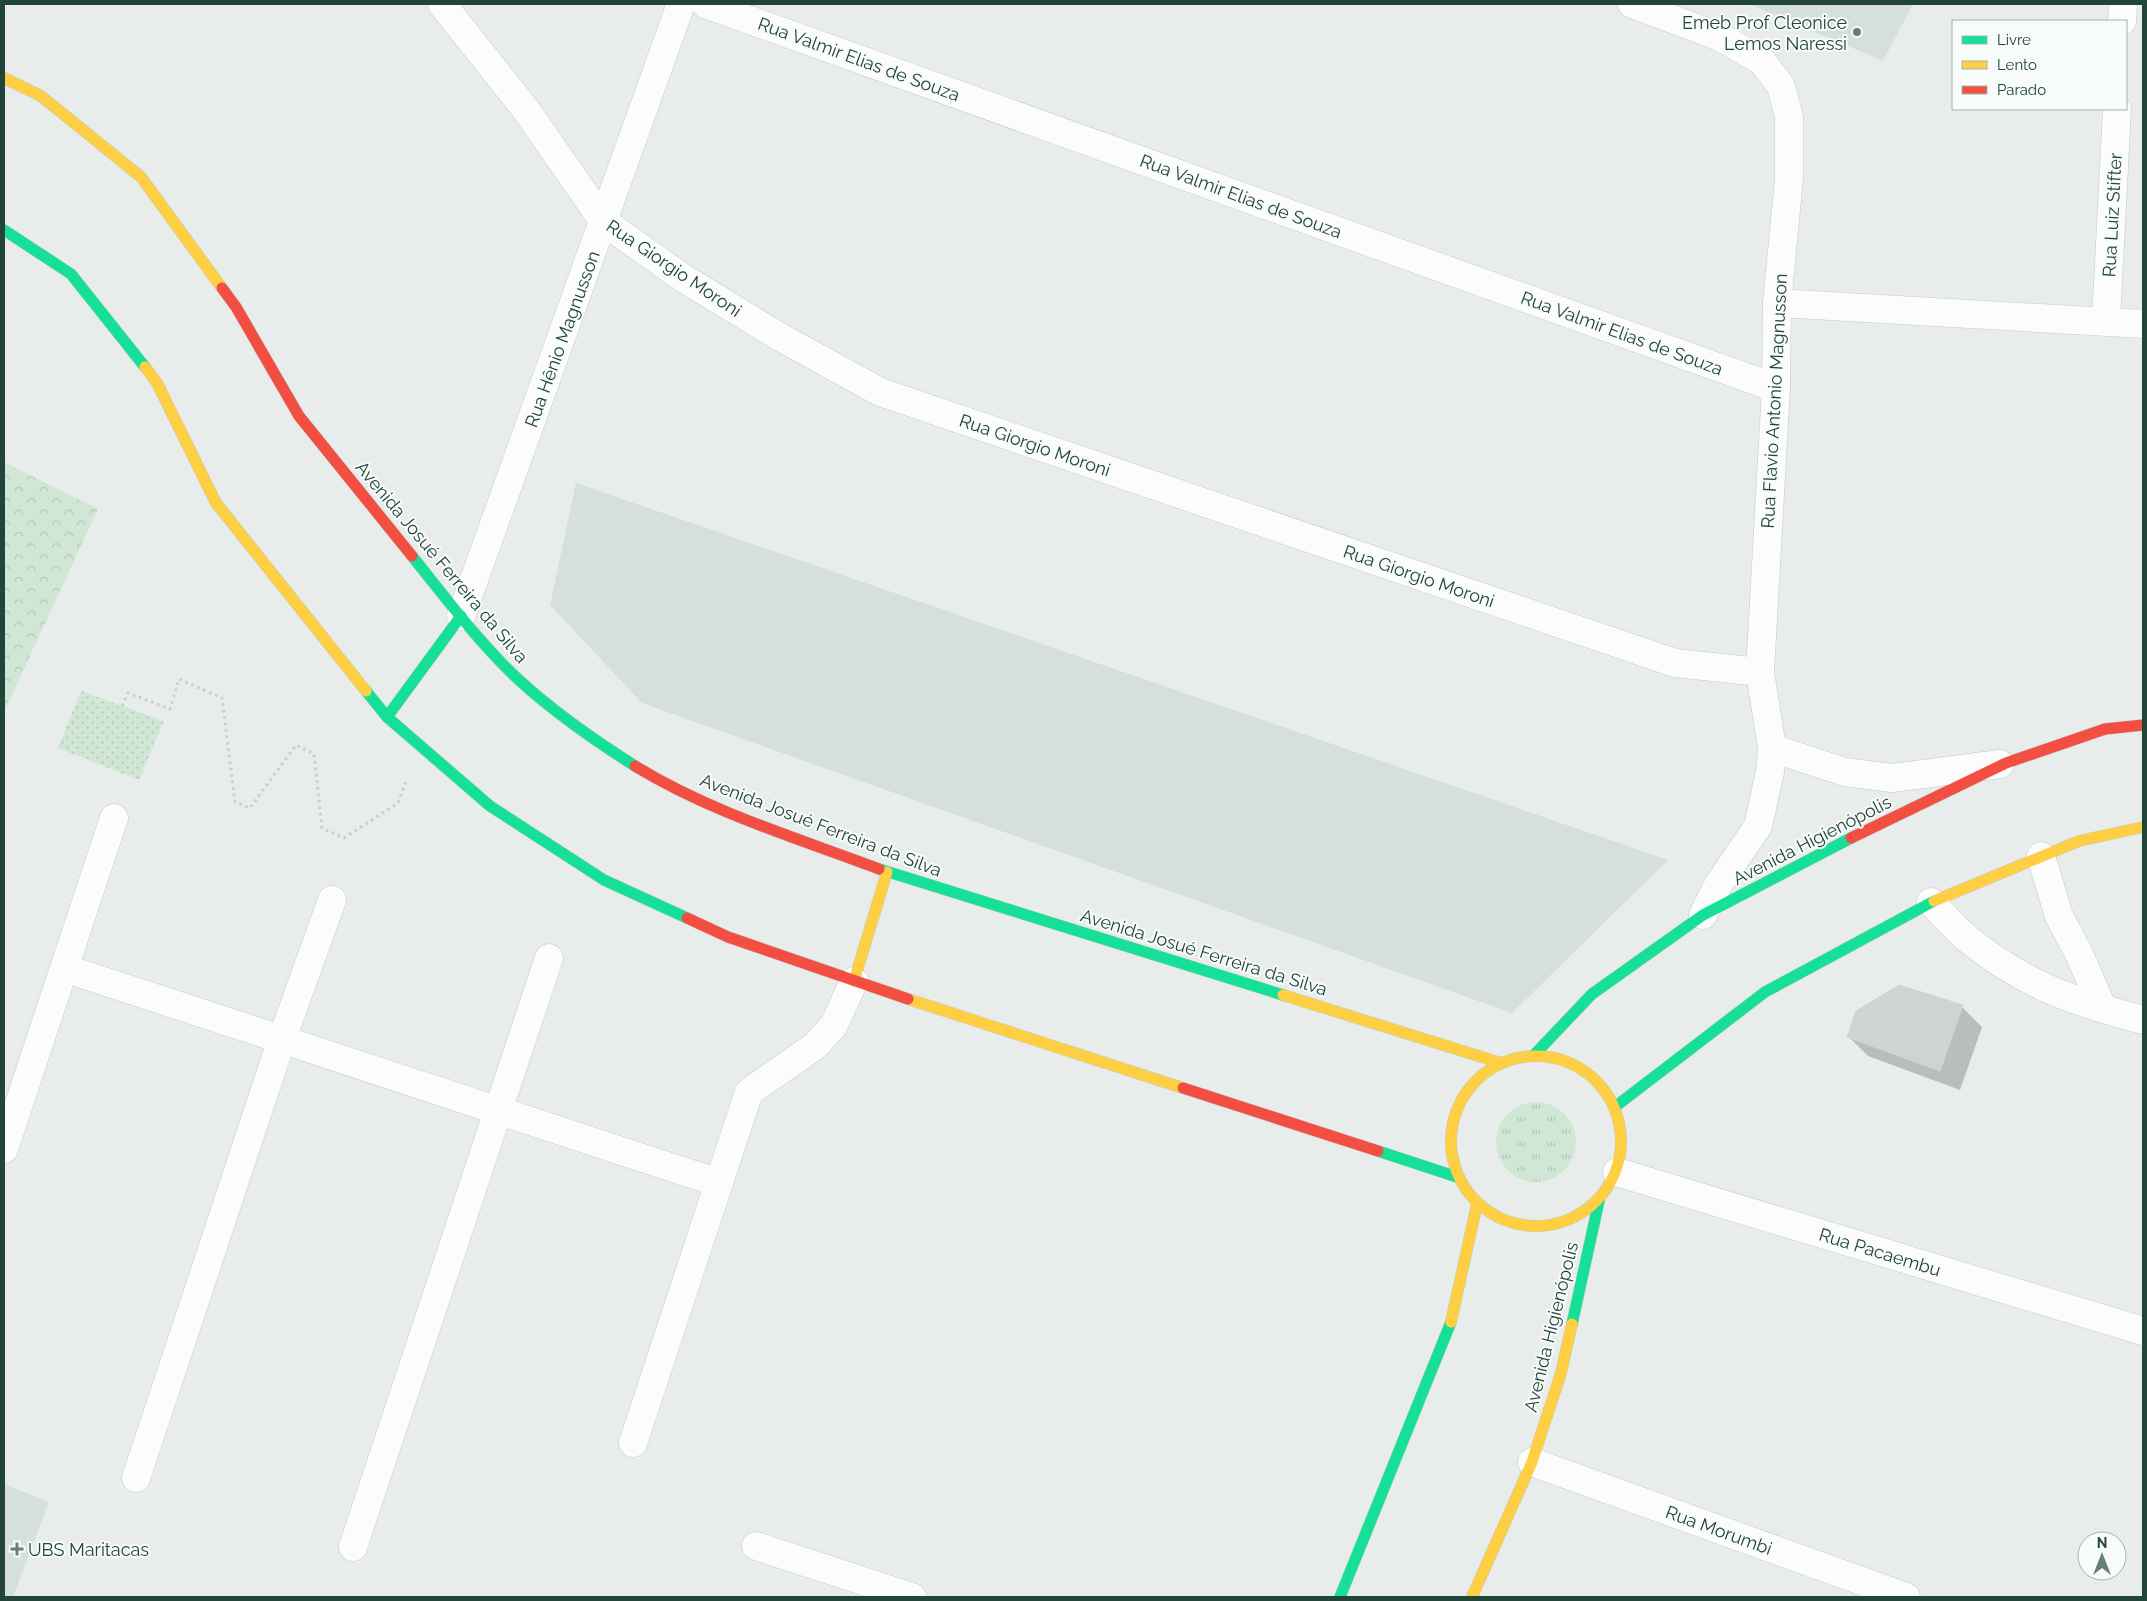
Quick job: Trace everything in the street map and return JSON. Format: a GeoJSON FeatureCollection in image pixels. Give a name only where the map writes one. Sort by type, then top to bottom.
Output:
{"type":"FeatureCollection","features":[{"type":"Feature","properties":{"kind":"main road","name":"Avenida Josué Ferreira da Silva"},"geometry":{"type":"LineString","coordinates":[[4,78],[41,96],[141,177],[236,308],[299,416],[461,616],[526,686],[584,734],[657,779],[734,814],[887,872],[1501,1063]]}},
{"type":"Feature","properties":{"kind":"main road"},"geometry":{"type":"LineString","coordinates":[[4,230],[71,274],[157,382],[216,503],[387,717],[490,806],[604,880],[728,937],[854,981],[1457,1177]]}},
{"type":"Feature","properties":{"kind":"main road"},"geometry":{"type":"LineString","coordinates":[[387,717],[461,616]]}},
{"type":"Feature","properties":{"kind":"main road","name":"Avenida Higienópolis"},"geometry":{"type":"LineString","coordinates":[[1534,1055],[1592,994],[1703,914],[1833,847],[2006,763],[2105,728],[2143,724]]}},
{"type":"Feature","properties":{"kind":"main road"},"geometry":{"type":"LineString","coordinates":[[1616,1106],[1765,992],[1931,902],[2079,842],[2143,827]]}},
{"type":"Feature","properties":{"kind":"main road"},"geometry":{"type":"LineString","coordinates":[[854,981],[887,872]]}},
{"type":"Feature","properties":{"kind":"main road"},"geometry":{"type":"LineString","coordinates":[[1534,1055],[1567,1061],[1596,1079],[1616,1106],[1623,1139],[1618,1172],[1599,1201],[1571,1220],[1538,1228],[1505,1222],[1477,1204],[1457,1177],[1450,1144],[1455,1110],[1473,1082],[1501,1063],[1534,1055]]}},
{"type":"Feature","properties":{"kind":"main road","name":"Avenida Higienópolis"},"geometry":{"type":"LineString","coordinates":[[1472,1597],[1532,1462],[1561,1373],[1599,1201]]}},
{"type":"Feature","properties":{"kind":"main road"},"geometry":{"type":"LineString","coordinates":[[1340,1597],[1450,1326],[1477,1204]]}},
{"type":"Feature","properties":{"kind":"street","name":"Rua Giorgio Moroni"},"geometry":{"type":"LineString","coordinates":[[442,4],[526,110],[604,222],[683,278],[780,337],[880,392],[1675,663],[1760,672]]}},
{"type":"Feature","properties":{"kind":"street","name":"Rua Hênio Magnusson"},"geometry":{"type":"LineString","coordinates":[[461,616],[681,4]]}},
{"type":"Feature","properties":{"kind":"street","name":"Rua Valmir Elias de Souza"},"geometry":{"type":"LineString","coordinates":[[705,4],[1776,388]]}},
{"type":"Feature","properties":{"kind":"street","name":"Rua Flavio Antonio Magnusson"},"geometry":{"type":"LineString","coordinates":[[1632,4],[1720,37],[1762,61],[1781,86],[1789,117],[1789,179],[1777,303],[1776,388],[1760,672],[1772,748],[1770,772],[1758,826],[1718,885],[1703,914]]}},
{"type":"Feature","properties":{"kind":"street"},"geometry":{"type":"LineString","coordinates":[[2122,4],[2122,20]]}},
{"type":"Feature","properties":{"kind":"street","name":"Rua Luiz Stifter"},"geometry":{"type":"LineString","coordinates":[[2106,321],[2117,110]]}},
{"type":"Feature","properties":{"kind":"street"},"geometry":{"type":"LineString","coordinates":[[1777,303],[2143,324]]}},
{"type":"Feature","properties":{"kind":"street"},"geometry":{"type":"LineString","coordinates":[[1772,748],[1845,772],[1892,778],[2006,763]]}},
{"type":"Feature","properties":{"kind":"street"},"geometry":{"type":"LineString","coordinates":[[4,1150],[114,818]]}},
{"type":"Feature","properties":{"kind":"street"},"geometry":{"type":"LineString","coordinates":[[2041,856],[2058,916],[2079,954],[2103,1010]]}},
{"type":"Feature","properties":{"kind":"street"},"geometry":{"type":"LineString","coordinates":[[136,1478],[282,1039],[332,900]]}},
{"type":"Feature","properties":{"kind":"street"},"geometry":{"type":"LineString","coordinates":[[1931,902],[1967,938],[2008,969],[2054,993],[2103,1010],[2143,1020]]}},
{"type":"Feature","properties":{"kind":"street"},"geometry":{"type":"LineString","coordinates":[[353,1548],[549,958]]}},
{"type":"Feature","properties":{"kind":"street"},"geometry":{"type":"LineString","coordinates":[[64,968],[719,1183]]}},
{"type":"Feature","properties":{"kind":"street"},"geometry":{"type":"LineString","coordinates":[[633,1442],[750,1092],[815,1046],[834,1025],[854,981]]}},
{"type":"Feature","properties":{"kind":"street","name":"Rua Pacaembu"},"geometry":{"type":"LineString","coordinates":[[1618,1172],[2143,1331]]}},
{"type":"Feature","properties":{"kind":"street","name":"Rua Morumbi"},"geometry":{"type":"LineString","coordinates":[[1532,1462],[1906,1597]]}},
{"type":"Feature","properties":{"kind":"street"},"geometry":{"type":"LineString","coordinates":[[756,1546],[912,1597]]}},
{"type":"Feature","properties":{"kind":"path"},"geometry":{"type":"LineString","coordinates":[[122,706],[128,693],[170,709],[179,679],[222,698],[235,802],[250,808],[296,745],[314,754],[322,828],[344,838],[398,803],[420,745]]}},
{"type":"Feature","properties":{"kind":"shaded area","name":"Emeb Prof Cleonice Lemos Naressi"},"geometry":{"type":"Polygon","coordinates":[[[1749,4],[1913,4],[1883,61],[1749,4]]]}},
{"type":"Feature","properties":{"kind":"shaded area"},"geometry":{"type":"Polygon","coordinates":[[[576,483],[1668,860],[1512,1013],[642,703],[550,605],[576,483]]]}},
{"type":"Feature","properties":{"kind":"shaded area","name":"UBS Maritacas"},"geometry":{"type":"Polygon","coordinates":[[[4,1484],[49,1502],[13,1597],[4,1597],[4,1484]]]}},
{"type":"Feature","properties":{"kind":"green space"},"geometry":{"type":"Polygon","coordinates":[[[4,462],[98,509],[4,712],[4,462]]]}},
{"type":"Feature","properties":{"kind":"green space"},"geometry":{"type":"Polygon","coordinates":[[[81,691],[164,721],[139,780],[58,748],[81,691]]]}},
{"type":"Feature","properties":{"kind":"green space"},"geometry":{"type":"Polygon","coordinates":[[[1536,1102],[1551,1105],[1564,1114],[1573,1127],[1576,1142],[1573,1157],[1564,1170],[1551,1179],[1536,1182],[1521,1179],[1508,1170],[1499,1157],[1496,1142],[1499,1127],[1508,1114],[1521,1105],[1536,1102]]]}},
{"type":"Feature","properties":{"kind":"building"},"geometry":{"type":"Polygon","coordinates":[[[1899,985],[1963,1005],[1940,1071],[1847,1037],[1856,1011],[1899,985]]]}},
{"type":"Feature","properties":{"kind":"traffic: fast"},"geometry":{"type":"LineString","coordinates":[[4,230],[71,274],[145,367]]}},
{"type":"Feature","properties":{"kind":"traffic: fast"},"geometry":{"type":"LineString","coordinates":[[412,556],[477,636],[519,680],[575,726],[635,766]]}},
{"type":"Feature","properties":{"kind":"traffic: fast"},"geometry":{"type":"LineString","coordinates":[[387,717],[461,616]]}},
{"type":"Feature","properties":{"kind":"traffic: fast"},"geometry":{"type":"LineString","coordinates":[[366,691],[387,717],[490,806],[604,880],[687,918]]}},
{"type":"Feature","properties":{"kind":"traffic: fast"},"geometry":{"type":"LineString","coordinates":[[1534,1055],[1592,994],[1703,915],[1851,838]]}},
{"type":"Feature","properties":{"kind":"traffic: fast"},"geometry":{"type":"LineString","coordinates":[[879,869],[1283,995]]}},
{"type":"Feature","properties":{"kind":"traffic: fast"},"geometry":{"type":"LineString","coordinates":[[1616,1106],[1765,992],[1934,901]]}},
{"type":"Feature","properties":{"kind":"traffic: fast"},"geometry":{"type":"LineString","coordinates":[[1378,1151],[1457,1177]]}},
{"type":"Feature","properties":{"kind":"traffic: fast"},"geometry":{"type":"LineString","coordinates":[[1572,1324],[1599,1201]]}},
{"type":"Feature","properties":{"kind":"traffic: fast"},"geometry":{"type":"LineString","coordinates":[[1340,1597],[1451,1322]]}},
{"type":"Feature","properties":{"kind":"traffic: slow"},"geometry":{"type":"LineString","coordinates":[[4,78],[41,96],[141,177],[222,288]]}},
{"type":"Feature","properties":{"kind":"traffic: slow"},"geometry":{"type":"LineString","coordinates":[[145,367],[157,383],[216,503],[366,691]]}},
{"type":"Feature","properties":{"kind":"traffic: slow"},"geometry":{"type":"LineString","coordinates":[[1934,901],[2079,841],[2143,827]]}},
{"type":"Feature","properties":{"kind":"traffic: slow"},"geometry":{"type":"LineString","coordinates":[[854,981],[887,872]]}},
{"type":"Feature","properties":{"kind":"traffic: slow"},"geometry":{"type":"LineString","coordinates":[[1283,995],[1501,1063]]}},
{"type":"Feature","properties":{"kind":"traffic: slow"},"geometry":{"type":"LineString","coordinates":[[908,999],[1183,1088]]}},
{"type":"Feature","properties":{"kind":"traffic: slow"},"geometry":{"type":"LineString","coordinates":[[1544,1056],[1569,1062],[1590,1075],[1602,1087],[1618,1116],[1621,1141],[1620,1158],[1615,1174],[1602,1195],[1590,1207],[1561,1223],[1528,1226],[1503,1220],[1482,1207],[1470,1195],[1454,1166],[1451,1133],[1457,1108],[1470,1087],[1482,1075],[1511,1059],[1544,1056]]}},
{"type":"Feature","properties":{"kind":"traffic: slow"},"geometry":{"type":"LineString","coordinates":[[1451,1322],[1477,1204]]}},
{"type":"Feature","properties":{"kind":"traffic: slow"},"geometry":{"type":"LineString","coordinates":[[1472,1597],[1532,1462],[1561,1373],[1572,1324]]}},
{"type":"Feature","properties":{"kind":"traffic: jam"},"geometry":{"type":"LineString","coordinates":[[222,288],[236,307],[299,416],[412,556]]}},
{"type":"Feature","properties":{"kind":"traffic: jam"},"geometry":{"type":"LineString","coordinates":[[1851,838],[2006,763],[2105,729],[2143,725]]}},
{"type":"Feature","properties":{"kind":"traffic: jam"},"geometry":{"type":"LineString","coordinates":[[635,766],[724,811],[879,869]]}},
{"type":"Feature","properties":{"kind":"traffic: jam"},"geometry":{"type":"LineString","coordinates":[[687,918],[728,937],[908,999]]}},
{"type":"Feature","properties":{"kind":"traffic: jam"},"geometry":{"type":"LineString","coordinates":[[1183,1088],[1378,1151]]}},
{"type":"Feature","properties":{"kind":"place","name":"Emeb Prof Cleonice Lemos Naressi"},"geometry":{"type":"Point","coordinates":[1857,32]}},
{"type":"Feature","properties":{"kind":"place","name":"UBS Maritacas"},"geometry":{"type":"Point","coordinates":[17,1549]}}]}
